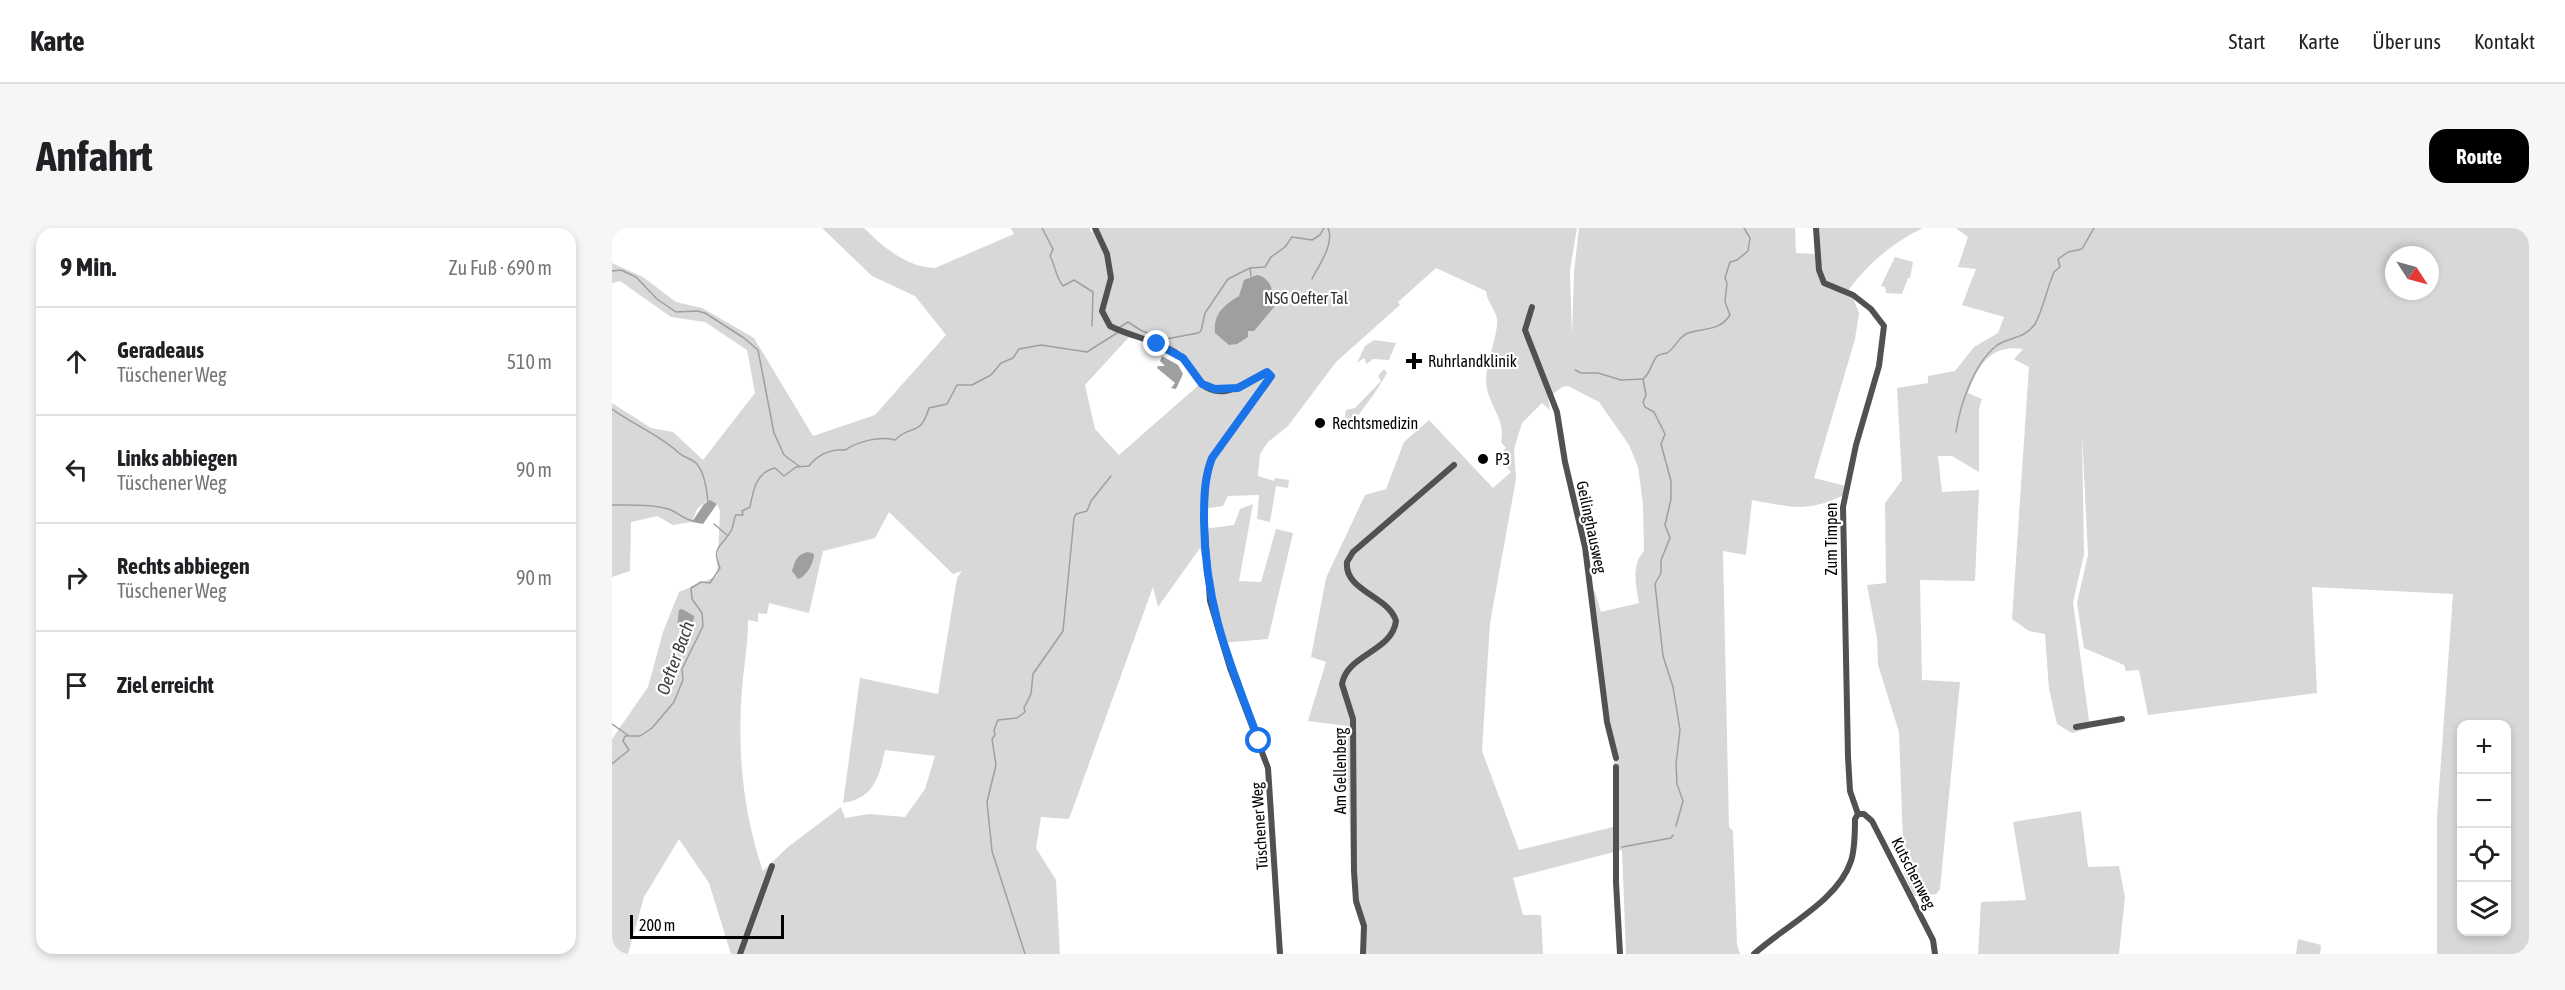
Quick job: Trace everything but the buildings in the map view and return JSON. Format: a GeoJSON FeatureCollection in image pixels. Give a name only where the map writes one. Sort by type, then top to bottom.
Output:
{"type":"FeatureCollection","features":[{"type":"Feature","properties":{"kind":"street","name":"Tüschener Weg"},"geometry":{"type":"LineString","coordinates":[[1095,228],[1107,254],[1111,278],[1102,311],[1110,326],[1173,351],[1188,363],[1202,384],[1209,387],[1232,390],[1267,372],[1271,376],[1212,458],[1205,485],[1204,532],[1210,601],[1230,668],[1268,768],[1280,954]]}},
{"type":"Feature","properties":{"kind":"street","name":"Zum Timpen"},"geometry":{"type":"LineString","coordinates":[[1816,228],[1819,270],[1824,284],[1852,295],[1871,309],[1884,326],[1877,376],[1856,445],[1843,507],[1848,757],[1850,791],[1858,814]]}},
{"type":"Feature","properties":{"kind":"street","name":"Geilinghausweg"},"geometry":{"type":"LineString","coordinates":[[1532,307],[1526,330],[1557,411],[1568,474],[1587,555],[1607,722],[1616,758]]}},
{"type":"Feature","properties":{"kind":"street","name":"Am Gellenberg"},"geometry":{"type":"LineString","coordinates":[[1363,954],[1364,926],[1356,901],[1354,871],[1353,719],[1342,684],[1349,669],[1393,632],[1396,621],[1390,609],[1350,578],[1347,562],[1353,552],[1454,465]]}},
{"type":"Feature","properties":{"kind":"street"},"geometry":{"type":"LineString","coordinates":[[2076,727],[2122,719]]}},
{"type":"Feature","properties":{"kind":"street"},"geometry":{"type":"LineString","coordinates":[[1616,767],[1616,882],[1620,954]]}},
{"type":"Feature","properties":{"kind":"street"},"geometry":{"type":"LineString","coordinates":[[1754,954],[1812,910],[1834,886],[1851,861],[1855,819],[1858,814]]}},
{"type":"Feature","properties":{"kind":"street","name":"Kutschenweg"},"geometry":{"type":"LineString","coordinates":[[1858,814],[1864,814],[1872,821],[1933,940],[1935,954]]}},
{"type":"Feature","properties":{"kind":"street"},"geometry":{"type":"LineString","coordinates":[[740,954],[772,866]]}},
{"type":"Feature","properties":{"kind":"green space","name":"NSG Oefter Tal"},"geometry":{"type":"Polygon","coordinates":[[[822,228],[864,228],[896,255],[914,264],[935,268],[1014,234],[1011,228],[1090,228],[1091,232],[1097,228],[1577,228],[1570,270],[1572,337],[1574,272],[1579,228],[1795,228],[1796,253],[1815,254],[1818,228],[1923,228],[1901,240],[1881,255],[1847,292],[1852,295],[1859,313],[1855,339],[1814,478],[1846,486],[1844,495],[1831,501],[1798,507],[1752,500],[1746,555],[1723,551],[1729,827],[1733,831],[1737,944],[1740,954],[1626,954],[1622,850],[1513,878],[1523,915],[1541,915],[1543,954],[1364,954],[1362,914],[1351,869],[1347,726],[1308,721],[1326,662],[1311,657],[1326,578],[1365,495],[1386,489],[1404,442],[1429,420],[1493,488],[1511,472],[1497,456],[1506,448],[1501,442],[1501,428],[1486,381],[1496,333],[1496,316],[1486,291],[1436,268],[1398,302],[1400,305],[1336,362],[1288,426],[1268,442],[1260,454],[1258,476],[1274,481],[1275,478],[1289,480],[1288,488],[1276,486],[1270,522],[1257,519],[1259,495],[1228,496],[1223,506],[1202,509],[1203,529],[1234,525],[1240,509],[1253,504],[1239,581],[1261,582],[1276,529],[1293,533],[1268,639],[1221,643],[1200,548],[1158,607],[1153,587],[1069,819],[1041,817],[1036,848],[1056,880],[1060,954],[731,954],[709,883],[679,839],[644,897],[628,954],[612,954],[612,739],[648,687],[663,632],[679,592],[717,576],[720,511],[717,504],[708,500],[697,509],[692,522],[673,525],[657,516],[631,522],[630,571],[612,577],[612,403],[651,428],[673,432],[703,460],[755,393],[747,350],[705,322],[671,317],[620,281],[612,283],[612,263],[643,277],[676,302],[702,308],[754,338],[813,436],[875,415],[946,335],[915,296],[872,276],[822,228]],[[1130,336],[1085,385],[1095,429],[1119,455],[1201,383],[1170,349],[1130,336]],[[1568,386],[1562,387],[1548,398],[1550,410],[1542,403],[1522,423],[1514,449],[1516,479],[1490,623],[1482,751],[1519,850],[1613,827],[1614,752],[1590,588],[1595,592],[1601,612],[1639,603],[1636,569],[1644,551],[1643,504],[1638,467],[1629,445],[1599,402],[1568,386]],[[889,512],[875,538],[823,551],[809,613],[769,603],[767,614],[758,613],[758,622],[748,620],[742,689],[741,759],[746,804],[763,871],[788,847],[841,807],[845,818],[869,814],[905,817],[925,789],[935,756],[885,750],[873,785],[862,797],[843,803],[860,678],[938,694],[957,578],[962,571],[953,574],[889,512]]]}},
{"type":"Feature","properties":{"kind":"green space"},"geometry":{"type":"Polygon","coordinates":[[[1956,228],[2529,228],[2529,954],[2437,954],[2437,817],[2453,594],[2312,587],[2317,693],[2148,715],[2139,670],[2126,671],[2124,665],[2084,648],[2077,603],[2088,555],[2082,433],[2084,554],[2073,602],[2090,728],[2072,733],[2057,724],[2049,689],[2045,634],[2029,631],[2012,619],[2029,367],[2014,359],[2023,349],[2002,350],[1987,359],[1976,374],[1968,393],[1982,399],[1979,409],[1979,472],[1952,456],[1938,456],[1942,492],[1979,490],[1975,581],[1920,580],[1922,680],[1960,682],[1940,889],[1936,894],[1914,896],[1904,873],[1899,732],[1878,665],[1877,638],[1867,585],[1886,583],[1885,503],[1902,480],[1897,388],[1928,383],[1928,376],[1955,371],[1974,347],[1998,333],[2004,317],[1962,305],[1976,269],[1958,267],[1968,237],[1956,228]]]}},
{"type":"Feature","properties":{"kind":"green space"},"geometry":{"type":"Polygon","coordinates":[[[1895,257],[1913,262],[1910,278],[1902,294],[1886,293],[1885,287],[1881,286],[1895,257]]]}},
{"type":"Feature","properties":{"kind":"green space"},"geometry":{"type":"Polygon","coordinates":[[[1374,340],[1396,343],[1389,360],[1373,359],[1367,364],[1364,358],[1357,363],[1365,346],[1374,340]]]}},
{"type":"Feature","properties":{"kind":"green space"},"geometry":{"type":"Polygon","coordinates":[[[1384,369],[1387,373],[1383,380],[1349,427],[1344,422],[1346,410],[1355,408],[1381,381],[1378,376],[1384,369]]]}},
{"type":"Feature","properties":{"kind":"green space"},"geometry":{"type":"Polygon","coordinates":[[[2081,811],[2088,867],[2119,866],[2125,897],[2119,954],[1978,954],[1981,902],[2026,900],[2013,822],[2081,811]]]}},
{"type":"Feature","properties":{"kind":"green space"},"geometry":{"type":"Polygon","coordinates":[[[2298,939],[2321,945],[2320,954],[2296,954],[2298,939]]]}},
{"type":"Feature","properties":{"kind":"shaded area"},"geometry":{"type":"Polygon","coordinates":[[[1257,275],[1270,284],[1272,293],[1264,300],[1275,306],[1254,331],[1248,331],[1248,337],[1237,344],[1229,345],[1215,333],[1218,315],[1224,307],[1239,296],[1244,280],[1257,275]]]}},
{"type":"Feature","properties":{"kind":"shaded area"},"geometry":{"type":"Polygon","coordinates":[[[1162,356],[1178,365],[1183,374],[1176,389],[1171,388],[1175,383],[1157,368],[1165,366],[1160,361],[1162,356]]]}},
{"type":"Feature","properties":{"kind":"shaded area"},"geometry":{"type":"Polygon","coordinates":[[[710,500],[717,504],[703,524],[692,522],[704,504],[710,500]]]}},
{"type":"Feature","properties":{"kind":"shaded area"},"geometry":{"type":"Polygon","coordinates":[[[808,552],[814,554],[813,561],[807,573],[798,579],[792,571],[794,564],[799,556],[808,552]]]}},
{"type":"Feature","properties":{"kind":"shaded area"},"geometry":{"type":"Polygon","coordinates":[[[682,609],[694,616],[692,633],[677,626],[679,610],[682,609]]]}},
{"type":"Feature","properties":{"kind":"waterway"},"geometry":{"type":"LineString","coordinates":[[1042,228],[1053,249],[1050,256],[1058,279],[1063,286],[1074,280],[1093,292],[1092,326]]}},
{"type":"Feature","properties":{"kind":"waterway","name":"Oefter Bach"},"geometry":{"type":"LineString","coordinates":[[1120,327],[1128,322],[1142,331],[1166,339],[1198,333],[1201,331],[1205,313],[1228,279],[1250,268],[1265,267],[1271,257],[1285,247],[1292,237],[1312,240],[1320,235],[1324,228]]}},
{"type":"Feature","properties":{"kind":"waterway"},"geometry":{"type":"LineString","coordinates":[[1312,279],[1328,247],[1330,234],[1328,228]]}},
{"type":"Feature","properties":{"kind":"waterway"},"geometry":{"type":"LineString","coordinates":[[1676,826],[1683,801],[1677,784],[1676,764],[1680,730],[1673,687],[1663,656],[1655,584],[1661,573],[1661,560],[1670,538],[1665,525],[1671,499],[1671,481],[1661,444],[1665,434],[1654,412],[1645,407],[1643,402],[1646,395],[1643,379],[1656,357],[1670,351],[1685,335],[1717,326],[1730,315],[1725,302],[1727,283],[1725,278],[1730,262],[1737,260],[1748,251],[1750,238],[1744,228]]}},
{"type":"Feature","properties":{"kind":"waterway"},"geometry":{"type":"LineString","coordinates":[[1956,432],[1964,398],[1974,374],[1996,346],[2021,336],[2031,329],[2040,312],[2054,272],[2060,267],[2058,259],[2068,252],[2082,249],[2094,228]]}},
{"type":"Feature","properties":{"kind":"waterway","name":"Oefter Bach"},"geometry":{"type":"LineString","coordinates":[[1250,268],[1251,276]]}},
{"type":"Feature","properties":{"kind":"waterway"},"geometry":{"type":"LineString","coordinates":[[612,271],[621,270],[636,277],[657,299],[676,312],[705,313],[744,338],[758,350],[774,433],[784,455],[799,466]]}},
{"type":"Feature","properties":{"kind":"waterway","name":"Oefter Bach"},"geometry":{"type":"LineString","coordinates":[[612,764],[629,750],[623,741],[625,736],[640,736],[652,728],[674,702],[683,680],[682,669],[703,626],[702,613],[692,599],[691,588],[701,582],[710,583],[720,568],[717,550],[729,535],[736,515],[743,515],[742,511],[750,507],[756,483],[764,474],[775,468],[784,476],[796,467],[809,466],[830,451],[845,450],[869,440],[895,440],[919,427],[929,408],[947,404],[957,385],[972,385],[991,375],[1001,363],[1013,358],[1019,349],[1041,345],[1087,352],[1117,333]]}},
{"type":"Feature","properties":{"kind":"waterway"},"geometry":{"type":"LineString","coordinates":[[1575,370],[1581,373],[1598,373],[1621,380],[1643,379]]}},
{"type":"Feature","properties":{"kind":"waterway"},"geometry":{"type":"LineString","coordinates":[[612,409],[696,463],[703,476],[708,503]]}},
{"type":"Feature","properties":{"kind":"waterway","name":"Oefter Bach"},"geometry":{"type":"LineString","coordinates":[[1025,954],[992,851],[987,802],[996,765],[992,739],[998,720],[1017,718],[1025,712],[1024,708],[1031,694],[1033,674],[1063,631],[1074,518],[1076,514],[1087,511],[1091,501],[1111,476]]}},
{"type":"Feature","properties":{"kind":"waterway"},"geometry":{"type":"LineString","coordinates":[[612,505],[665,508],[693,521]]}},
{"type":"Feature","properties":{"kind":"waterway"},"geometry":{"type":"LineString","coordinates":[[714,524],[727,535]]}},
{"type":"Feature","properties":{"kind":"waterway"},"geometry":{"type":"LineString","coordinates":[[612,724],[628,735]]}},
{"type":"Feature","properties":{"kind":"waterway"},"geometry":{"type":"LineString","coordinates":[[1622,847],[1671,838],[1673,835]]}},
{"type":"Feature","properties":{"kind":"place","name":"Ruhrlandklinik"},"geometry":{"type":"Point","coordinates":[1414,361]}},
{"type":"Feature","properties":{"kind":"place","name":"Rechtsmedizin"},"geometry":{"type":"Point","coordinates":[1320,423]}},
{"type":"Feature","properties":{"kind":"place","name":"P3"},"geometry":{"type":"Point","coordinates":[1483,459]}},
{"type":"Feature","properties":{"kind":"route"},"geometry":{"type":"LineString","coordinates":[[1157,344],[1183,358],[1202,384],[1221,390],[1232,390],[1243,386],[1270,372],[1271,378],[1212,458],[1208,469],[1204,501],[1204,532],[1210,601],[1230,668],[1259,741]]}}]}
